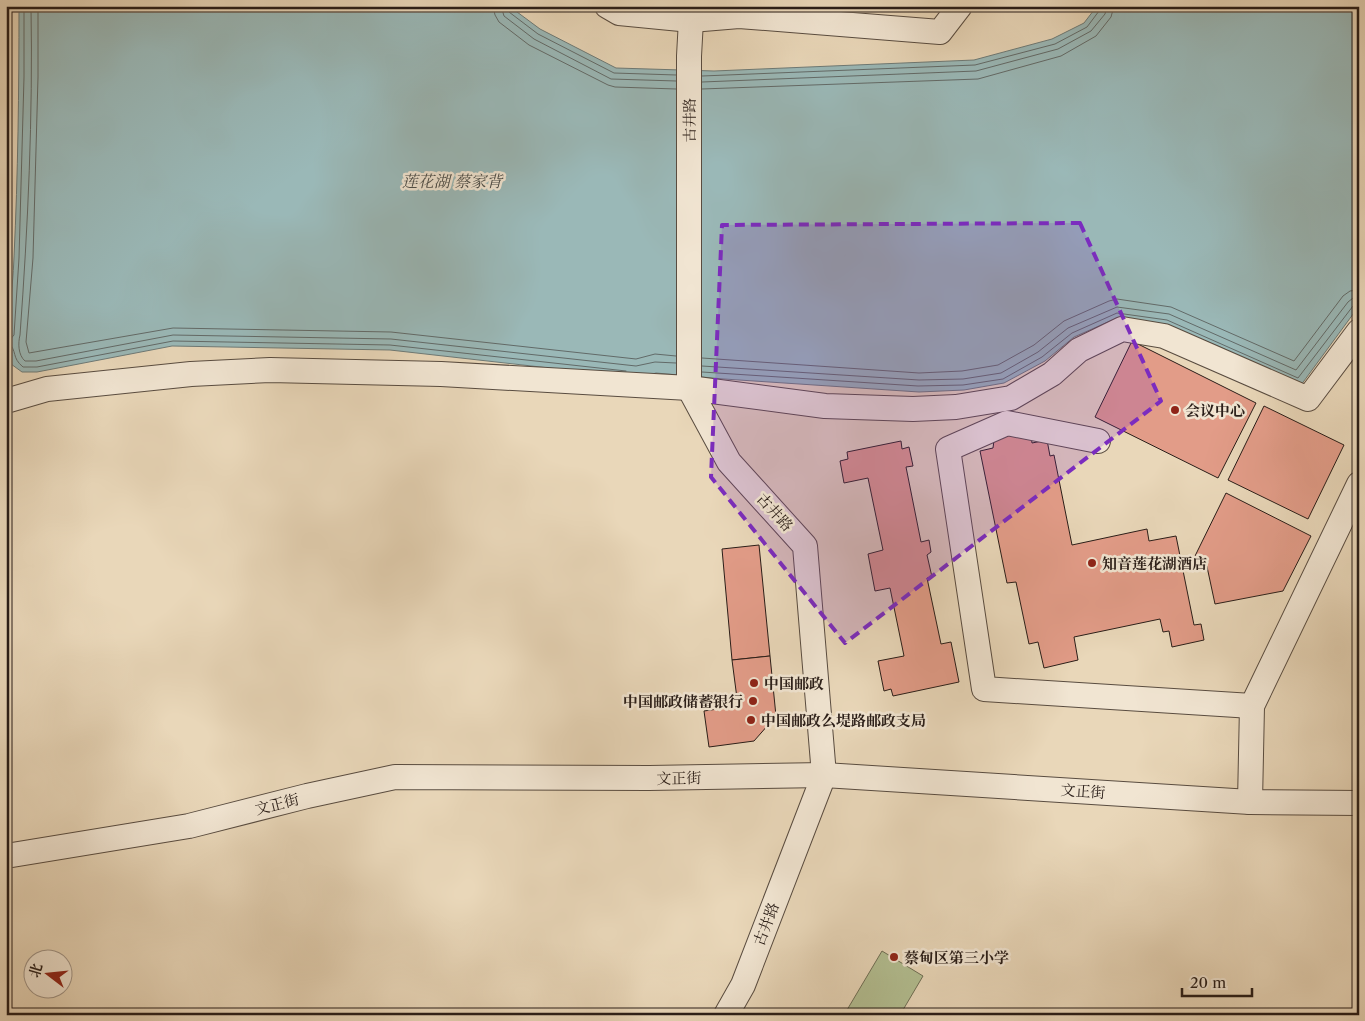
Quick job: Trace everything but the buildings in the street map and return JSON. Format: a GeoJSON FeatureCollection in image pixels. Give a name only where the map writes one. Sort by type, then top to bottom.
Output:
{"type":"FeatureCollection","features":[{"type":"Feature","properties":{"kind":"street"},"geometry":{"type":"LineString","coordinates":[[607,6],[619,13],[691,13],[940,32],[960,6]]}},
{"type":"Feature","properties":{"kind":"street","name":"古井路"},"geometry":{"type":"LineString","coordinates":[[691,13],[689,56],[688,388],[729,462],[805,546],[824,775],[743,985],[726,1015]]}},
{"type":"Feature","properties":{"kind":"street"},"geometry":{"type":"LineString","coordinates":[[6,401],[47,389],[191,374],[270,370],[441,374],[688,388],[825,406],[913,409],[956,407],[1010,398],[1052,374],[1079,350],[1122,329],[1164,336],[1308,399],[1359,331]]}},
{"type":"Feature","properties":{"kind":"street"},"geometry":{"type":"LineString","coordinates":[[1098,441],[1007,423],[948,449],[984,689],[1252,706]]}},
{"type":"Feature","properties":{"kind":"street"},"geometry":{"type":"LineString","coordinates":[[1250,802],[1252,706],[1359,484]]}},
{"type":"Feature","properties":{"kind":"street","name":"文正街"},"geometry":{"type":"LineString","coordinates":[[6,856],[190,826],[307,796],[396,777],[649,778],[824,775],[1250,802],[1359,803]]}},
{"type":"Feature","properties":{"kind":"highlighted area"},"geometry":{"type":"Polygon","coordinates":[[[1080,223],[1161,401],[845,643],[711,477],[722,225],[1080,223]]]}},
{"type":"Feature","properties":{"kind":"green space"},"geometry":{"type":"Polygon","coordinates":[[[882,951],[923,976],[900,1015],[844,1015],[882,951]]]}},
{"type":"Feature","properties":{"kind":"water","name":"莲花湖 蔡家背"},"geometry":{"type":"Polygon","coordinates":[[[19,6],[509,6],[540,29],[616,68],[714,71],[974,60],[1052,39],[1084,23],[1097,6],[1359,6],[1359,306],[1301,385],[1220,347],[1165,324],[1117,318],[1074,337],[1045,361],[1004,383],[964,390],[919,392],[656,373],[638,378],[390,350],[172,346],[37,372],[22,372],[11,364],[9,351],[16,195],[19,6]]]}},
{"type":"Feature","properties":{"kind":"place","name":"会议中心"},"geometry":{"type":"Point","coordinates":[1175,410]}},
{"type":"Feature","properties":{"kind":"place","name":"知音莲花湖酒店"},"geometry":{"type":"Point","coordinates":[1092,563]}},
{"type":"Feature","properties":{"kind":"place","name":"中国邮政"},"geometry":{"type":"Point","coordinates":[754,683]}},
{"type":"Feature","properties":{"kind":"place","name":"中国邮政储蓄银行"},"geometry":{"type":"Point","coordinates":[753,701]}},
{"type":"Feature","properties":{"kind":"place","name":"中国邮政么堤路邮政支局"},"geometry":{"type":"Point","coordinates":[751,720]}},
{"type":"Feature","properties":{"kind":"place","name":"蔡甸区第三小学"},"geometry":{"type":"Point","coordinates":[894,957]}}]}
